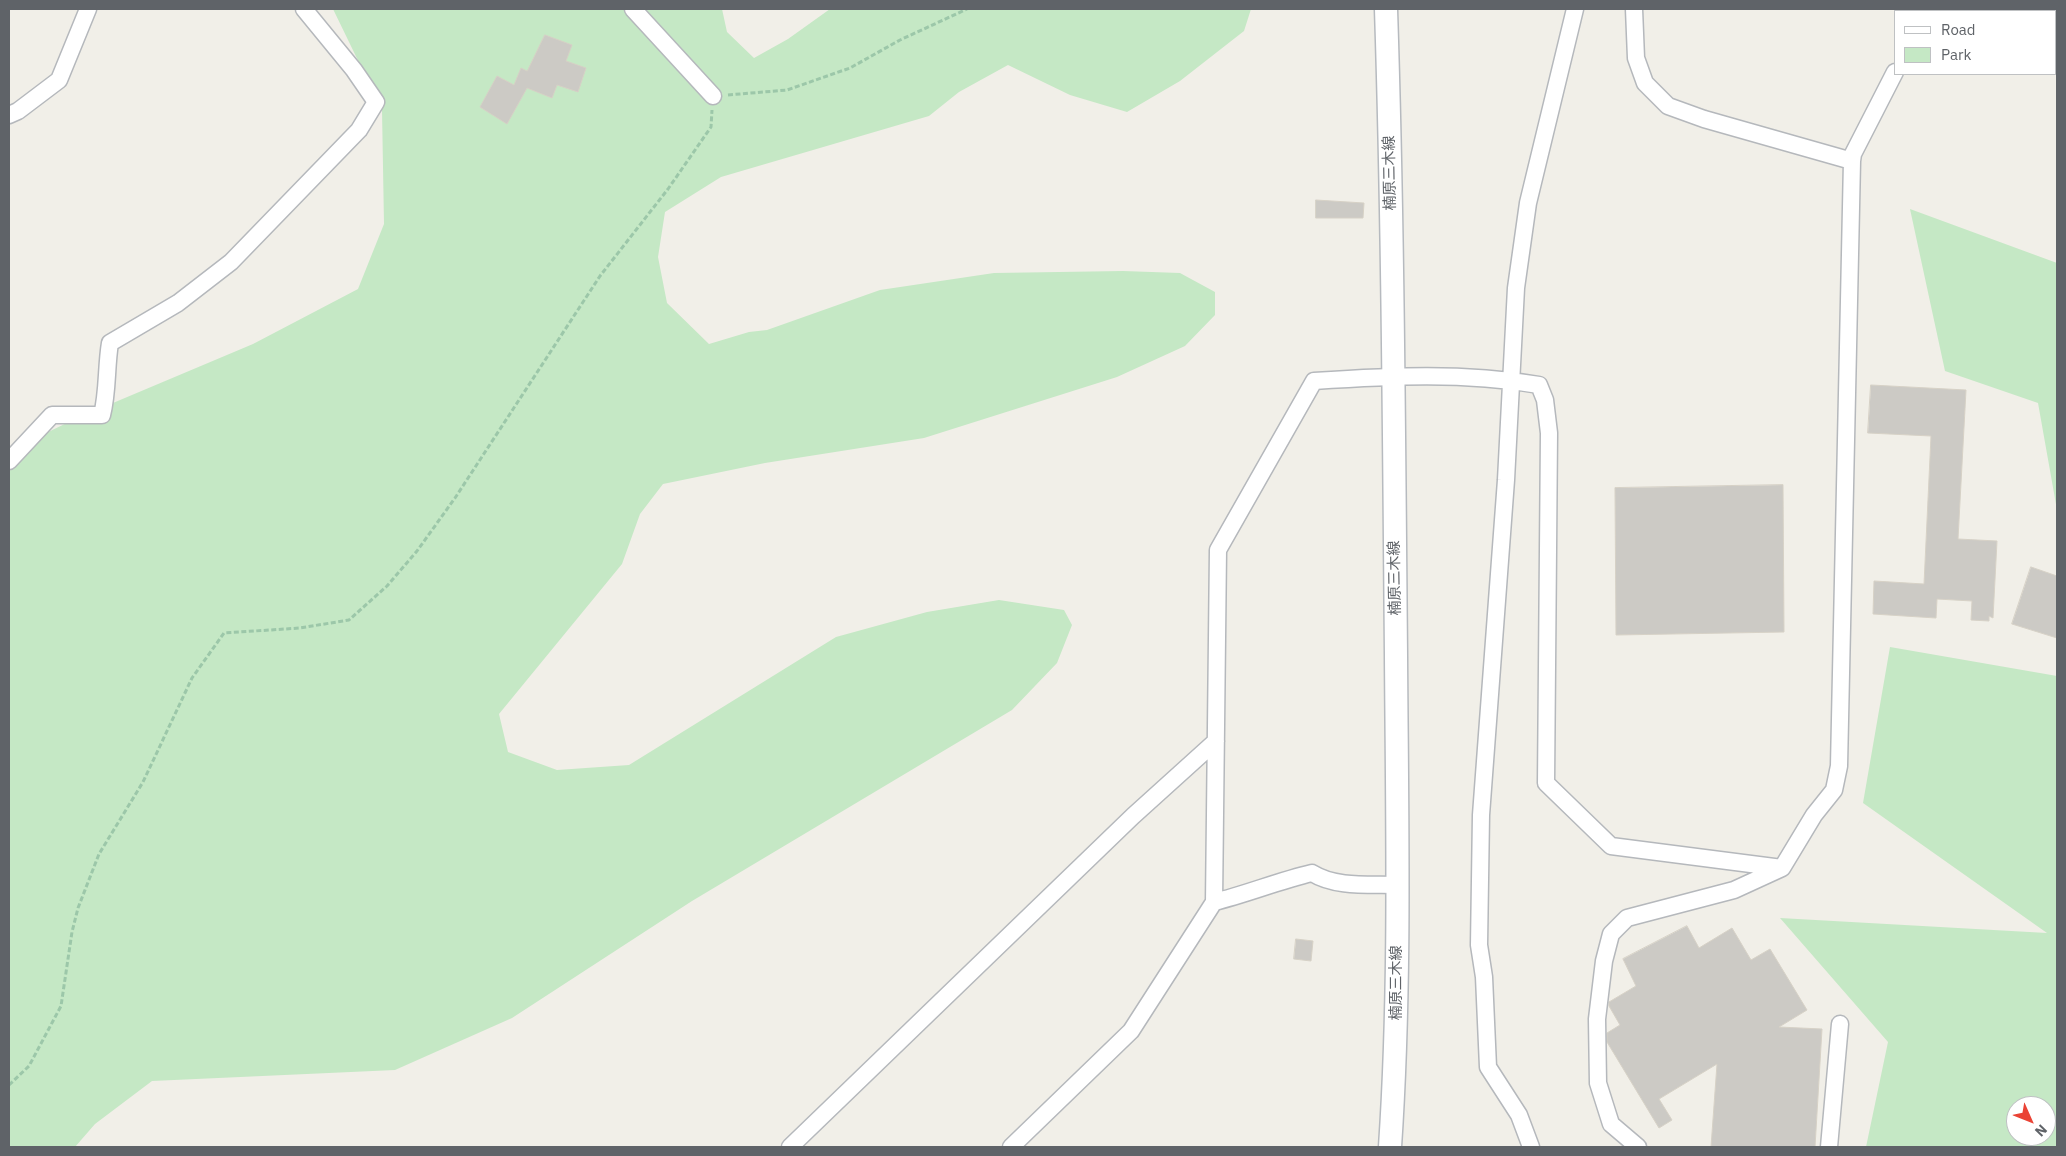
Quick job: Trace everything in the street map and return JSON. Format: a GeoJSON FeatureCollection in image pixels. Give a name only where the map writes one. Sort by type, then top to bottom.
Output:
{"type":"FeatureCollection","features":[{"type":"Feature","properties":{"kind":"main road","name":"楠原三木線"},"geometry":{"type":"LineString","coordinates":[[1386,9],[1397,885],[1396,1030],[1390,1147]]}},
{"type":"Feature","properties":{"kind":"street"},"geometry":{"type":"LineString","coordinates":[[9,114],[18,112],[59,80],[88,9]]}},
{"type":"Feature","properties":{"kind":"street"},"geometry":{"type":"LineString","coordinates":[[9,461],[52,416],[102,416],[106,398],[106,371],[110,343],[178,303],[231,262],[359,130],[376,102],[354,70],[304,9]]}},
{"type":"Feature","properties":{"kind":"street"},"geometry":{"type":"LineString","coordinates":[[632,9],[713,96]]}},
{"type":"Feature","properties":{"kind":"street"},"geometry":{"type":"LineString","coordinates":[[1531,1147],[1519,1115],[1488,1067],[1484,977],[1479,945],[1481,815],[1512,381],[1516,288],[1528,203],[1574,9]]}},
{"type":"Feature","properties":{"kind":"street"},"geometry":{"type":"LineString","coordinates":[[1634,9],[1636,58],[1646,84],[1668,106],[1704,119],[1852,161]]}},
{"type":"Feature","properties":{"kind":"street"},"geometry":{"type":"LineString","coordinates":[[1638,1147],[1611,1124],[1598,1083],[1597,1019],[1604,961],[1611,934],[1627,918],[1734,890],[1782,868],[1814,816],[1834,790],[1839,766],[1852,161],[1853,154],[1894,74]]}},
{"type":"Feature","properties":{"kind":"street"},"geometry":{"type":"LineString","coordinates":[[1011,1147],[1131,1031],[1214,902],[1218,550],[1314,381],[1421,375],[1512,381],[1539,385],[1546,400],[1549,433],[1546,783],[1611,846],[1782,868]]}},
{"type":"Feature","properties":{"kind":"street"},"geometry":{"type":"LineString","coordinates":[[790,1147],[1126,823],[1216,741]]}},
{"type":"Feature","properties":{"kind":"street"},"geometry":{"type":"LineString","coordinates":[[1214,902],[1255,892],[1284,880],[1312,873],[1322,879],[1351,884],[1397,885]]}},
{"type":"Feature","properties":{"kind":"street"},"geometry":{"type":"LineString","coordinates":[[1829,1147],[1840,1024]]}},
{"type":"Feature","properties":{"kind":"path"},"geometry":{"type":"LineString","coordinates":[[9,1085],[30,1066],[61,1006],[72,932],[78,908],[99,854],[143,782],[192,678],[224,633],[300,628],[349,620],[388,586],[455,498],[600,276],[668,189],[710,127],[713,96],[787,90],[850,68],[900,40],[966,9]]}},
{"type":"Feature","properties":{"kind":"green space"},"geometry":{"type":"Polygon","coordinates":[[[333,9],[722,9],[727,32],[754,58],[788,39],[830,9],[1251,9],[1244,31],[1180,81],[1127,112],[1070,95],[1008,65],[959,92],[929,116],[721,177],[665,212],[658,257],[667,303],[709,344],[749,332],[767,330],[880,290],[994,273],[1123,271],[1180,273],[1215,292],[1215,315],[1185,346],[1117,377],[924,438],[765,463],[663,484],[640,514],[622,564],[499,714],[508,752],[557,770],[629,765],[836,637],[927,612],[999,600],[1064,610],[1072,625],[1057,663],[1012,710],[692,901],[512,1018],[395,1070],[152,1081],[95,1124],[75,1147],[9,1147],[9,451],[75,419],[253,344],[358,289],[384,224],[382,110],[333,9]]]}},
{"type":"Feature","properties":{"kind":"green space"},"geometry":{"type":"Polygon","coordinates":[[[1910,209],[2057,263],[2057,510],[2038,403],[1945,371],[1910,209]]]}},
{"type":"Feature","properties":{"kind":"green space"},"geometry":{"type":"Polygon","coordinates":[[[1890,647],[2057,676],[2057,1147],[1866,1147],[1888,1042],[1780,918],[2047,933],[1863,803],[1890,647]]]}},
{"type":"Feature","properties":{"kind":"building"},"geometry":{"type":"Polygon","coordinates":[[[545,35],[572,45],[566,61],[586,68],[578,92],[557,85],[552,98],[527,88],[507,124],[480,107],[497,76],[514,85],[521,68],[527,71],[545,35]]]}},
{"type":"Feature","properties":{"kind":"building"},"geometry":{"type":"Polygon","coordinates":[[[1316,200],[1364,203],[1363,218],[1316,218],[1316,200]]]}},
{"type":"Feature","properties":{"kind":"building"},"geometry":{"type":"Polygon","coordinates":[[[1871,385],[1966,390],[1958,539],[1997,541],[1993,618],[1989,616],[1989,621],[1971,620],[1972,601],[1937,599],[1936,618],[1873,614],[1874,581],[1924,584],[1931,436],[1868,433],[1871,385]]]}},
{"type":"Feature","properties":{"kind":"building"},"geometry":{"type":"Polygon","coordinates":[[[1783,485],[1784,632],[1616,635],[1615,488],[1783,485]]]}},
{"type":"Feature","properties":{"kind":"building"},"geometry":{"type":"Polygon","coordinates":[[[2031,567],[2057,576],[2057,638],[2012,624],[2031,567]]]}},
{"type":"Feature","properties":{"kind":"building"},"geometry":{"type":"Polygon","coordinates":[[[1687,926],[1699,948],[1732,928],[1751,960],[1770,949],[1807,1010],[1779,1027],[1822,1029],[1815,1147],[1711,1147],[1717,1064],[1659,1099],[1672,1120],[1659,1128],[1607,1042],[1607,1033],[1620,1025],[1609,1006],[1609,1002],[1636,986],[1623,959],[1687,926]]]}},
{"type":"Feature","properties":{"kind":"building"},"geometry":{"type":"Polygon","coordinates":[[[1296,939],[1313,941],[1311,961],[1294,959],[1296,939]]]}}]}
